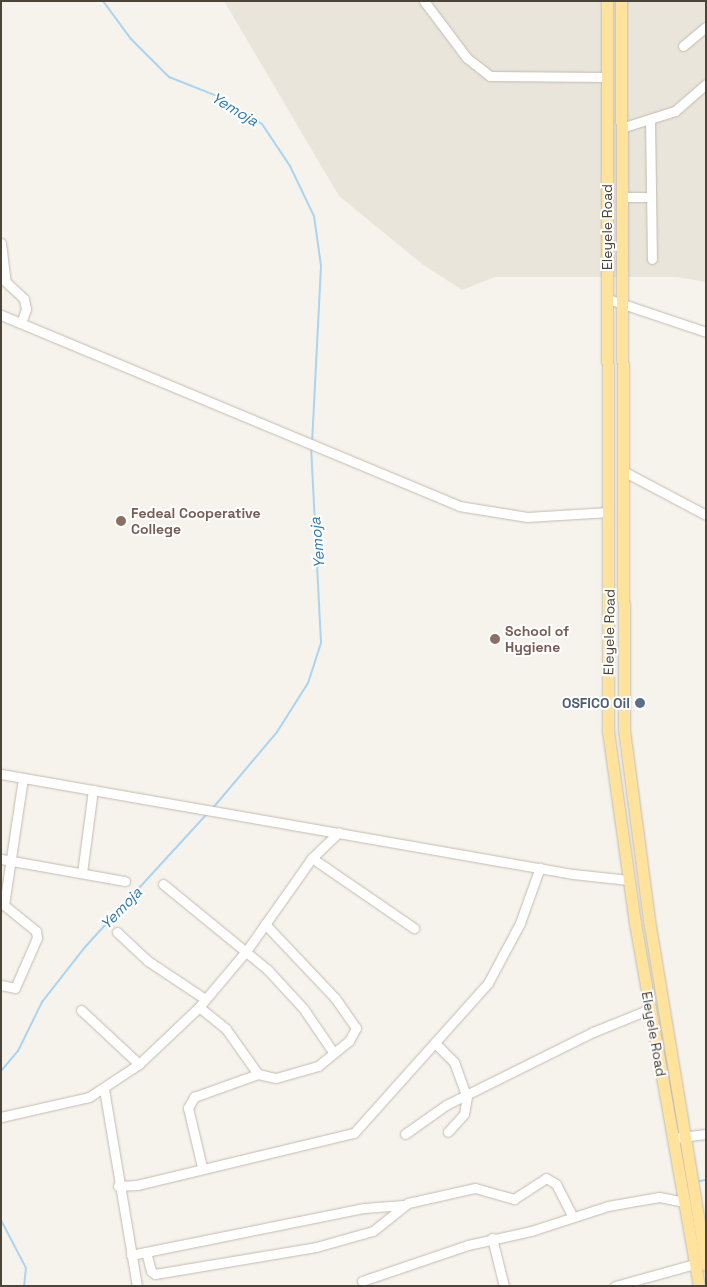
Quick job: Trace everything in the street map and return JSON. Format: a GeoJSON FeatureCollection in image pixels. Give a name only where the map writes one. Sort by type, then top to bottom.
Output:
{"type":"FeatureCollection","features":[{"type":"Feature","properties":{"kind":"main road","name":"Eleyele Road"},"geometry":{"type":"LineString","coordinates":[[607,1],[608,731],[650,1009],[680,1143]]}},
{"type":"Feature","properties":{"kind":"main road","name":"Eleyele Road"},"geometry":{"type":"LineString","coordinates":[[621,1],[620,302],[624,730],[686,1196],[701,1264],[699,1286]]}},
{"type":"Feature","properties":{"kind":"main road"},"geometry":{"type":"LineString","coordinates":[[608,731],[624,730]]}},
{"type":"Feature","properties":{"kind":"street"},"geometry":{"type":"LineString","coordinates":[[424,1],[467,58],[490,76],[606,78]]}},
{"type":"Feature","properties":{"kind":"street"},"geometry":{"type":"LineString","coordinates":[[683,46],[706,27]]}},
{"type":"Feature","properties":{"kind":"street"},"geometry":{"type":"LineString","coordinates":[[621,128],[675,111],[705,87]]}},
{"type":"Feature","properties":{"kind":"street"},"geometry":{"type":"LineString","coordinates":[[650,119],[652,259]]}},
{"type":"Feature","properties":{"kind":"street"},"geometry":{"type":"LineString","coordinates":[[621,197],[651,197]]}},
{"type":"Feature","properties":{"kind":"street"},"geometry":{"type":"LineString","coordinates":[[1,243],[6,282],[24,299],[26,309],[21,323]]}},
{"type":"Feature","properties":{"kind":"street"},"geometry":{"type":"LineString","coordinates":[[608,298],[706,332]]}},
{"type":"Feature","properties":{"kind":"street"},"geometry":{"type":"LineString","coordinates":[[1,315],[322,447],[446,501],[475,510],[527,517],[609,512]]}},
{"type":"Feature","properties":{"kind":"street"},"geometry":{"type":"LineString","coordinates":[[623,471],[706,515]]}},
{"type":"Feature","properties":{"kind":"street"},"geometry":{"type":"LineString","coordinates":[[1,774],[540,867],[629,880]]}},
{"type":"Feature","properties":{"kind":"street"},"geometry":{"type":"LineString","coordinates":[[1,985],[15,988],[37,938],[36,931],[4,905],[5,860],[23,778]]}},
{"type":"Feature","properties":{"kind":"street"},"geometry":{"type":"LineString","coordinates":[[82,874],[93,790]]}},
{"type":"Feature","properties":{"kind":"street"},"geometry":{"type":"LineString","coordinates":[[1,1117],[89,1097],[104,1089],[139,1064],[202,1003],[247,950],[312,858],[339,832]]}},
{"type":"Feature","properties":{"kind":"street"},"geometry":{"type":"LineString","coordinates":[[312,858],[414,928]]}},
{"type":"Feature","properties":{"kind":"street"},"geometry":{"type":"LineString","coordinates":[[5,860],[125,881]]}},
{"type":"Feature","properties":{"kind":"street"},"geometry":{"type":"LineString","coordinates":[[118,1186],[137,1185],[202,1167],[354,1133],[488,983],[520,923],[540,867]]}},
{"type":"Feature","properties":{"kind":"street"},"geometry":{"type":"LineString","coordinates":[[163,884],[247,950],[303,1008],[333,1052]]}},
{"type":"Feature","properties":{"kind":"street"},"geometry":{"type":"LineString","coordinates":[[202,1167],[189,1103],[207,1090],[258,1074],[276,1078],[318,1066],[349,1041],[356,1028],[335,998],[265,924]]}},
{"type":"Feature","properties":{"kind":"street"},"geometry":{"type":"LineString","coordinates":[[117,932],[148,961],[202,1003],[226,1029],[258,1074]]}},
{"type":"Feature","properties":{"kind":"street"},"geometry":{"type":"LineString","coordinates":[[405,1134],[428,1115],[593,1032],[650,1009]]}},
{"type":"Feature","properties":{"kind":"street"},"geometry":{"type":"LineString","coordinates":[[81,1010],[139,1064]]}},
{"type":"Feature","properties":{"kind":"street"},"geometry":{"type":"LineString","coordinates":[[435,1043],[454,1062],[467,1096],[464,1114],[448,1132]]}},
{"type":"Feature","properties":{"kind":"street"},"geometry":{"type":"LineString","coordinates":[[104,1089],[118,1186],[137,1286]]}},
{"type":"Feature","properties":{"kind":"street"},"geometry":{"type":"LineString","coordinates":[[680,1143],[706,1134]]}},
{"type":"Feature","properties":{"kind":"street"},"geometry":{"type":"LineString","coordinates":[[132,1255],[364,1208],[404,1205],[475,1188],[514,1199],[546,1178],[556,1184],[572,1216]]}},
{"type":"Feature","properties":{"kind":"street"},"geometry":{"type":"LineString","coordinates":[[362,1281],[492,1238],[531,1231],[572,1216],[660,1197],[686,1196]]}},
{"type":"Feature","properties":{"kind":"street"},"geometry":{"type":"LineString","coordinates":[[146,1252],[151,1271],[155,1274],[316,1247],[372,1231],[394,1218],[404,1205]]}},
{"type":"Feature","properties":{"kind":"street"},"geometry":{"type":"LineString","coordinates":[[492,1238],[504,1286]]}},
{"type":"Feature","properties":{"kind":"street"},"geometry":{"type":"LineString","coordinates":[[615,1286],[701,1264]]}},
{"type":"Feature","properties":{"kind":"shaded area"},"geometry":{"type":"Polygon","coordinates":[[[224,1],[706,1],[706,282],[677,277],[495,277],[462,290],[422,264],[339,196],[224,1]]]}},
{"type":"Feature","properties":{"kind":"waterway","name":"Yemoja"},"geometry":{"type":"LineString","coordinates":[[103,1],[131,39],[169,77],[217,96],[262,124],[290,166],[314,216],[321,266],[312,442]]}},
{"type":"Feature","properties":{"kind":"waterway","name":"Yemoja"},"geometry":{"type":"LineString","coordinates":[[212,809],[277,732],[308,683],[321,643],[311,446]]}},
{"type":"Feature","properties":{"kind":"waterway","name":"Yemoja"},"geometry":{"type":"LineString","coordinates":[[1,1071],[18,1051],[42,1002],[85,947],[207,814]]}},
{"type":"Feature","properties":{"kind":"waterway"},"geometry":{"type":"LineString","coordinates":[[700,1181],[706,1180]]}},
{"type":"Feature","properties":{"kind":"waterway","name":"Yemoja"},"geometry":{"type":"LineString","coordinates":[[1,1220],[26,1268],[24,1286]]}},
{"type":"Feature","properties":{"kind":"place","name":"Fedeal Cooperative College"},"geometry":{"type":"Point","coordinates":[121,521]}},
{"type":"Feature","properties":{"kind":"place","name":"School of Hygiene"},"geometry":{"type":"Point","coordinates":[495,639]}},
{"type":"Feature","properties":{"kind":"place","name":"OSFICO Oil"},"geometry":{"type":"Point","coordinates":[640,703]}}]}
